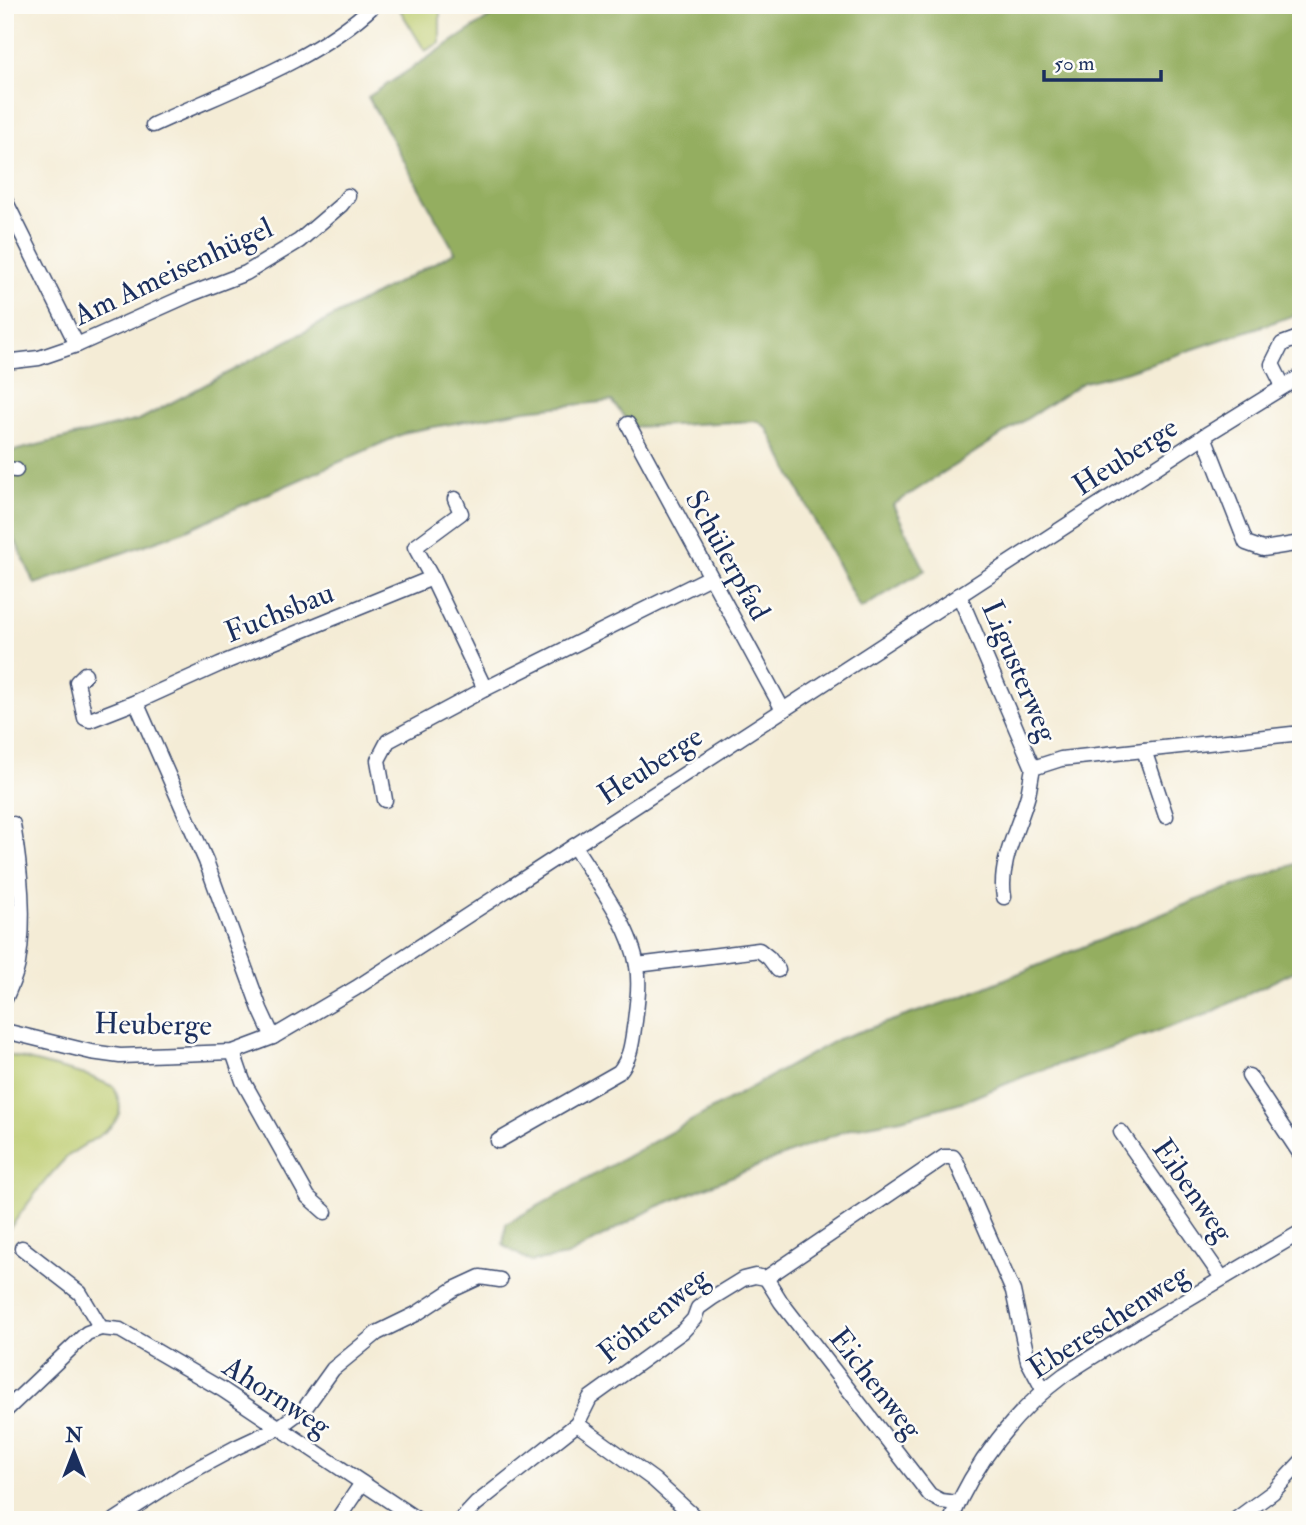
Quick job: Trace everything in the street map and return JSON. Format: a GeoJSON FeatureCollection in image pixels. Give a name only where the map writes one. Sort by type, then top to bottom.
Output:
{"type":"FeatureCollection","features":[{"type":"Feature","properties":{"kind":"street"},"geometry":{"type":"LineString","coordinates":[[153,125],[302,56],[363,16],[374,5]]}},
{"type":"Feature","properties":{"kind":"street","name":"Am Ameisenhügel"},"geometry":{"type":"LineString","coordinates":[[5,362],[39,358],[77,345],[191,294],[246,273],[299,241],[348,197]]}},
{"type":"Feature","properties":{"kind":"street"},"geometry":{"type":"LineString","coordinates":[[5,200],[77,345]]}},
{"type":"Feature","properties":{"kind":"street"},"geometry":{"type":"LineString","coordinates":[[1283,386],[1272,364],[1282,344],[1301,337]]}},
{"type":"Feature","properties":{"kind":"street","name":"Heuberge"},"geometry":{"type":"LineString","coordinates":[[5,1031],[91,1052],[120,1056],[233,1052],[273,1037],[356,988],[1204,436],[1301,376]]}},
{"type":"Feature","properties":{"kind":"street","name":"Schülerpfad"},"geometry":{"type":"LineString","coordinates":[[628,424],[783,710]]}},
{"type":"Feature","properties":{"kind":"street"},"geometry":{"type":"LineString","coordinates":[[1204,436],[1246,543],[1263,549],[1301,543]]}},
{"type":"Feature","properties":{"kind":"street"},"geometry":{"type":"LineString","coordinates":[[455,499],[461,513],[415,547],[485,689]]}},
{"type":"Feature","properties":{"kind":"street"},"geometry":{"type":"LineString","coordinates":[[385,800],[378,760],[388,741],[485,689],[710,577]]}},
{"type":"Feature","properties":{"kind":"street","name":"Fuchsbau"},"geometry":{"type":"LineString","coordinates":[[85,674],[78,682],[85,718],[90,719],[432,578]]}},
{"type":"Feature","properties":{"kind":"street","name":"Ligusterweg"},"geometry":{"type":"LineString","coordinates":[[960,595],[1033,768],[1028,796],[1013,834],[1002,885],[1004,897]]}},
{"type":"Feature","properties":{"kind":"street"},"geometry":{"type":"LineString","coordinates":[[136,702],[206,861],[260,1009],[273,1037]]}},
{"type":"Feature","properties":{"kind":"street","name":"Ligusterweg"},"geometry":{"type":"LineString","coordinates":[[1033,768],[1061,759],[1301,733]]}},
{"type":"Feature","properties":{"kind":"street"},"geometry":{"type":"LineString","coordinates":[[1144,750],[1166,816]]}},
{"type":"Feature","properties":{"kind":"street"},"geometry":{"type":"LineString","coordinates":[[5,999],[18,964],[21,922],[18,854],[13,824]]}},
{"type":"Feature","properties":{"kind":"street"},"geometry":{"type":"LineString","coordinates":[[498,1141],[619,1072],[628,1060],[639,987],[637,965],[631,944],[616,914],[574,846]]}},
{"type":"Feature","properties":{"kind":"street"},"geometry":{"type":"LineString","coordinates":[[637,965],[759,950],[778,970]]}},
{"type":"Feature","properties":{"kind":"street"},"geometry":{"type":"LineString","coordinates":[[233,1052],[243,1081],[308,1197],[325,1212]]}},
{"type":"Feature","properties":{"kind":"street"},"geometry":{"type":"LineString","coordinates":[[1249,1076],[1301,1156]]}},
{"type":"Feature","properties":{"kind":"street","name":"Eibenweg"},"geometry":{"type":"LineString","coordinates":[[1121,1132],[1222,1278]]}},
{"type":"Feature","properties":{"kind":"street","name":"Föhrenweg"},"geometry":{"type":"LineString","coordinates":[[577,1424],[590,1398],[683,1331],[694,1320],[698,1308],[743,1279],[755,1276],[766,1278],[934,1161],[944,1157],[953,1157],[957,1163],[1013,1291],[1028,1361],[1044,1391]]}},
{"type":"Feature","properties":{"kind":"street","name":"Ebereschenweg"},"geometry":{"type":"LineString","coordinates":[[951,1520],[957,1503],[1002,1436],[1044,1391],[1091,1358],[1301,1232]]}},
{"type":"Feature","properties":{"kind":"street"},"geometry":{"type":"LineString","coordinates":[[5,1411],[87,1333],[101,1328],[80,1293],[22,1248]]}},
{"type":"Feature","properties":{"kind":"street"},"geometry":{"type":"LineString","coordinates":[[114,1520],[181,1477],[278,1428],[305,1408],[333,1369],[377,1333],[480,1277],[500,1280]]}},
{"type":"Feature","properties":{"kind":"street","name":"Eichenweg"},"geometry":{"type":"LineString","coordinates":[[766,1278],[781,1302],[930,1495],[941,1501],[957,1503]]}},
{"type":"Feature","properties":{"kind":"street","name":"Ahornweg"},"geometry":{"type":"LineString","coordinates":[[101,1328],[120,1331],[223,1390],[418,1520]]}},
{"type":"Feature","properties":{"kind":"street"},"geometry":{"type":"LineString","coordinates":[[461,1520],[476,1504],[577,1424],[654,1480],[698,1520]]}},
{"type":"Feature","properties":{"kind":"street"},"geometry":{"type":"LineString","coordinates":[[1235,1520],[1273,1492],[1301,1462]]}},
{"type":"Feature","properties":{"kind":"street"},"geometry":{"type":"LineString","coordinates":[[337,1520],[362,1483]]}},
{"type":"Feature","properties":{"kind":"green space"},"geometry":{"type":"Polygon","coordinates":[[[397,5],[447,5],[440,10],[440,43],[425,51],[397,5]]]}},
{"type":"Feature","properties":{"kind":"green space"},"geometry":{"type":"Polygon","coordinates":[[[508,5],[1301,5],[1301,313],[1125,372],[1084,382],[893,505],[925,570],[860,609],[767,428],[758,421],[632,427],[612,401],[525,410],[407,432],[184,531],[35,584],[5,518],[5,453],[139,420],[455,252],[368,97],[508,5]]]}},
{"type":"Feature","properties":{"kind":"green space"},"geometry":{"type":"Polygon","coordinates":[[[1301,862],[1301,968],[1208,1014],[1025,1076],[965,1101],[901,1119],[852,1128],[654,1208],[567,1256],[531,1262],[503,1245],[506,1224],[838,1039],[964,996],[1194,901],[1301,862]]]}},
{"type":"Feature","properties":{"kind":"green space"},"geometry":{"type":"Polygon","coordinates":[[[5,1054],[89,1076],[114,1087],[120,1107],[113,1124],[66,1158],[5,1235],[5,1054]]]}}]}
